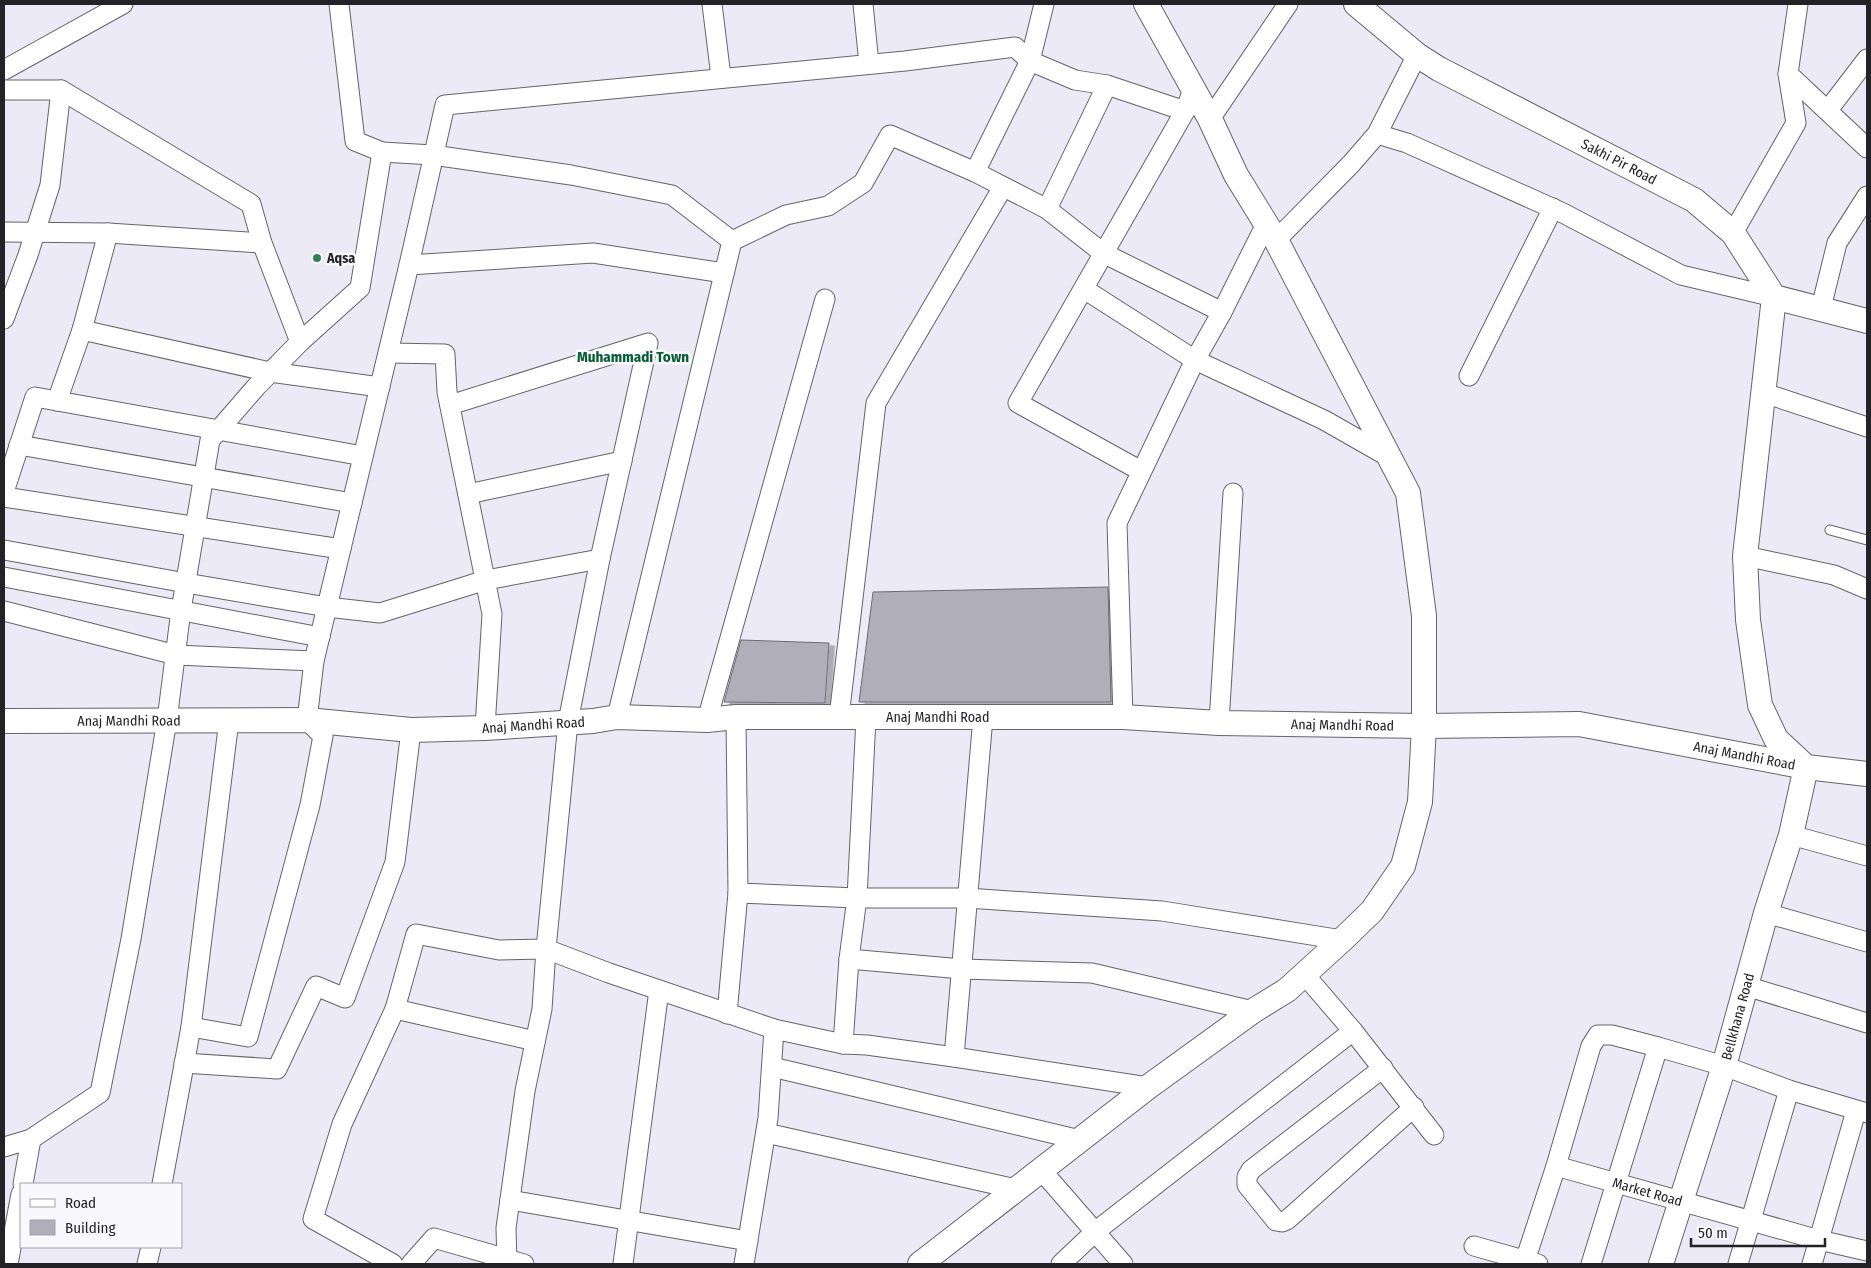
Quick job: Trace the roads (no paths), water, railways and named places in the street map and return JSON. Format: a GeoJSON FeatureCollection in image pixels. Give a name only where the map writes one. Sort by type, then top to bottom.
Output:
{"type":"FeatureCollection","features":[{"type":"Feature","properties":{"kind":"street"},"geometry":{"type":"LineString","coordinates":[[4,70],[123,4]]}},
{"type":"Feature","properties":{"kind":"street"},"geometry":{"type":"LineString","coordinates":[[339,4],[356,141],[382,152],[433,155],[571,175],[672,195],[732,241]]}},
{"type":"Feature","properties":{"kind":"street"},"geometry":{"type":"LineString","coordinates":[[712,4],[721,77]]}},
{"type":"Feature","properties":{"kind":"street"},"geometry":{"type":"LineString","coordinates":[[862,4],[870,64]]}},
{"type":"Feature","properties":{"kind":"street"},"geometry":{"type":"LineString","coordinates":[[975,172],[1030,60],[1044,4]]}},
{"type":"Feature","properties":{"kind":"street"},"geometry":{"type":"LineString","coordinates":[[920,1264],[1148,1087],[1287,990],[1342,940],[1372,911],[1403,866],[1420,802],[1424,726],[1424,616],[1408,493],[1271,232],[1236,175],[1210,119],[1189,101],[1146,4]]}},
{"type":"Feature","properties":{"kind":"street"},"geometry":{"type":"LineString","coordinates":[[1210,119],[1288,4]]}},
{"type":"Feature","properties":{"kind":"street","name":"Sakhi Pir Road"},"geometry":{"type":"LineString","coordinates":[[1356,4],[1417,55],[1439,69],[1694,200],[1733,233],[1774,297]]}},
{"type":"Feature","properties":{"kind":"street"},"geometry":{"type":"LineString","coordinates":[[1733,233],[1796,123],[1788,74],[1798,4]]}},
{"type":"Feature","properties":{"kind":"street"},"geometry":{"type":"LineString","coordinates":[[191,1027],[248,1037],[310,805],[322,736],[307,720],[314,661],[445,105],[870,64],[1015,47],[1030,60],[1075,80],[1189,101]]}},
{"type":"Feature","properties":{"kind":"street"},"geometry":{"type":"LineString","coordinates":[[1123,716],[1117,523],[1195,360],[1271,232],[1351,164],[1377,134],[1417,55]]}},
{"type":"Feature","properties":{"kind":"street"},"geometry":{"type":"LineString","coordinates":[[1828,110],[1867,59]]}},
{"type":"Feature","properties":{"kind":"street"},"geometry":{"type":"LineString","coordinates":[[1788,74],[1867,148]]}},
{"type":"Feature","properties":{"kind":"street"},"geometry":{"type":"LineString","coordinates":[[1047,209],[1107,85]]}},
{"type":"Feature","properties":{"kind":"street"},"geometry":{"type":"LineString","coordinates":[[4,90],[61,90],[251,204],[262,243],[300,342]]}},
{"type":"Feature","properties":{"kind":"street"},"geometry":{"type":"LineString","coordinates":[[4,320],[50,185],[61,90]]}},
{"type":"Feature","properties":{"kind":"street"},"geometry":{"type":"LineString","coordinates":[[1141,471],[1018,403],[1189,101]]}},
{"type":"Feature","properties":{"kind":"street"},"geometry":{"type":"LineString","coordinates":[[1377,134],[1407,143],[1553,208],[1681,275],[1821,308],[1867,321]]}},
{"type":"Feature","properties":{"kind":"street"},"geometry":{"type":"LineString","coordinates":[[732,241],[786,215],[828,206],[863,183],[890,135],[975,172],[1047,209],[1104,253],[1222,312]]}},
{"type":"Feature","properties":{"kind":"street"},"geometry":{"type":"LineString","coordinates":[[4,1147],[31,1139],[100,1093],[132,939],[167,720],[186,583],[210,440],[270,372],[360,288],[382,152]]}},
{"type":"Feature","properties":{"kind":"street"},"geometry":{"type":"LineString","coordinates":[[840,717],[876,403],[1003,187]]}},
{"type":"Feature","properties":{"kind":"street"},"geometry":{"type":"LineString","coordinates":[[1821,308],[1837,243],[1867,196]]}},
{"type":"Feature","properties":{"kind":"street"},"geometry":{"type":"LineString","coordinates":[[1469,376],[1553,208]]}},
{"type":"Feature","properties":{"kind":"street"},"geometry":{"type":"LineString","coordinates":[[4,232],[108,233],[262,243]]}},
{"type":"Feature","properties":{"kind":"street"},"geometry":{"type":"LineString","coordinates":[[57,401],[82,330],[108,233]]}},
{"type":"Feature","properties":{"kind":"street"},"geometry":{"type":"LineString","coordinates":[[617,717],[732,241]]}},
{"type":"Feature","properties":{"kind":"street"},"geometry":{"type":"LineString","coordinates":[[408,265],[594,253],[724,273]]}},
{"type":"Feature","properties":{"kind":"street"},"geometry":{"type":"LineString","coordinates":[[1084,289],[1195,360],[1324,420],[1389,457]]}},
{"type":"Feature","properties":{"kind":"street"},"geometry":{"type":"LineString","coordinates":[[1774,297],[1744,556],[1748,620],[1760,705],[1776,738],[1806,767]]}},
{"type":"Feature","properties":{"kind":"street"},"geometry":{"type":"LineString","coordinates":[[706,720],[825,299]]}},
{"type":"Feature","properties":{"kind":"street"},"geometry":{"type":"LineString","coordinates":[[82,330],[270,372],[380,387]]}},
{"type":"Feature","properties":{"kind":"street"},"geometry":{"type":"LineString","coordinates":[[411,1264],[434,1238],[512,1263],[506,1228],[525,1091],[542,1009],[568,722],[600,559],[648,343],[450,405]]}},
{"type":"Feature","properties":{"kind":"street"},"geometry":{"type":"LineString","coordinates":[[388,353],[445,354],[447,392],[492,614],[485,728]]}},
{"type":"Feature","properties":{"kind":"street"},"geometry":{"type":"LineString","coordinates":[[1764,393],[1867,427]]}},
{"type":"Feature","properties":{"kind":"street"},"geometry":{"type":"LineString","coordinates":[[4,492],[35,396],[363,456]]}},
{"type":"Feature","properties":{"kind":"street"},"geometry":{"type":"LineString","coordinates":[[19,445],[352,503]]}},
{"type":"Feature","properties":{"kind":"street"},"geometry":{"type":"LineString","coordinates":[[468,494],[622,461]]}},
{"type":"Feature","properties":{"kind":"street"},"geometry":{"type":"LineString","coordinates":[[1219,723],[1233,493]]}},
{"type":"Feature","properties":{"kind":"street"},"geometry":{"type":"LineString","coordinates":[[4,497],[341,549]]}},
{"type":"Feature","properties":{"kind":"street"},"geometry":{"type":"LineString","coordinates":[[4,550],[327,607],[380,613],[486,580],[600,559]]}},
{"type":"Feature","properties":{"kind":"street"},"geometry":{"type":"LineString","coordinates":[[1744,556],[1834,574],[1867,589]]}},
{"type":"Feature","properties":{"kind":"street"},"geometry":{"type":"LineString","coordinates":[[4,577],[320,637]]}},
{"type":"Feature","properties":{"kind":"street"},"geometry":{"type":"LineString","coordinates":[[4,611],[176,655],[314,661]]}},
{"type":"Feature","properties":{"kind":"street","name":"Anaj Mandhi Road"},"geometry":{"type":"LineString","coordinates":[[4,721],[307,720],[411,730],[485,728],[617,717],[706,720],[736,717],[1123,716],[1219,723],[1424,726],[1579,724],[1806,767],[1867,773]]}},
{"type":"Feature","properties":{"kind":"street"},"geometry":{"type":"LineString","coordinates":[[727,1014],[738,893],[736,717]]}},
{"type":"Feature","properties":{"kind":"street"},"geometry":{"type":"LineString","coordinates":[[954,1057],[983,717]]}},
{"type":"Feature","properties":{"kind":"street"},"geometry":{"type":"LineString","coordinates":[[842,1044],[849,959],[857,898],[866,718]]}},
{"type":"Feature","properties":{"kind":"street"},"geometry":{"type":"LineString","coordinates":[[162,1183],[191,1027],[229,720]]}},
{"type":"Feature","properties":{"kind":"street"},"geometry":{"type":"LineString","coordinates":[[184,1063],[277,1069],[316,986],[345,998],[395,862],[411,730]]}},
{"type":"Feature","properties":{"kind":"street","name":"Bellkhana Road"},"geometry":{"type":"LineString","coordinates":[[1661,1264],[1724,1066],[1766,913],[1791,835],[1806,767]]}},
{"type":"Feature","properties":{"kind":"street"},"geometry":{"type":"LineString","coordinates":[[1791,835],[1867,856]]}},
{"type":"Feature","properties":{"kind":"street"},"geometry":{"type":"LineString","coordinates":[[738,893],[857,898],[967,898],[1162,911],[1342,940]]}},
{"type":"Feature","properties":{"kind":"street"},"geometry":{"type":"LineString","coordinates":[[1766,913],[1867,942]]}},
{"type":"Feature","properties":{"kind":"street"},"geometry":{"type":"LineString","coordinates":[[393,1264],[313,1219],[342,1124],[395,1009],[416,934],[499,950],[546,949],[727,1014],[774,1029],[842,1044],[867,1045],[954,1057],[1148,1087]]}},
{"type":"Feature","properties":{"kind":"street"},"geometry":{"type":"LineString","coordinates":[[849,959],[962,969],[1092,973],[1253,1012]]}},
{"type":"Feature","properties":{"kind":"street"},"geometry":{"type":"LineString","coordinates":[[1304,974],[1383,1068],[1434,1135]]}},
{"type":"Feature","properties":{"kind":"street"},"geometry":{"type":"LineString","coordinates":[[1746,986],[1867,1023]]}},
{"type":"Feature","properties":{"kind":"street"},"geometry":{"type":"LineString","coordinates":[[623,1264],[659,990]]}},
{"type":"Feature","properties":{"kind":"street"},"geometry":{"type":"LineString","coordinates":[[395,1009],[535,1041]]}},
{"type":"Feature","properties":{"kind":"street"},"geometry":{"type":"LineString","coordinates":[[744,1264],[766,1133],[774,1029]]}},
{"type":"Feature","properties":{"kind":"street"},"geometry":{"type":"LineString","coordinates":[[1061,1264],[1096,1232],[1353,1032]]}},
{"type":"Feature","properties":{"kind":"street"},"geometry":{"type":"LineString","coordinates":[[1474,1246],[1529,1263],[1591,1046],[1598,1035],[1612,1035],[1724,1066],[1789,1090],[1861,1112],[1812,1264]]}},
{"type":"Feature","properties":{"kind":"street"},"geometry":{"type":"LineString","coordinates":[[1590,1264],[1658,1047]]}},
{"type":"Feature","properties":{"kind":"street"},"geometry":{"type":"LineString","coordinates":[[772,1067],[1080,1140]]}},
{"type":"Feature","properties":{"kind":"street"},"geometry":{"type":"LineString","coordinates":[[1383,1068],[1251,1170],[1246,1177],[1247,1185],[1276,1221],[1282,1222],[1287,1220],[1414,1107]]}},
{"type":"Feature","properties":{"kind":"street"},"geometry":{"type":"LineString","coordinates":[[1738,1264],[1789,1090]]}},
{"type":"Feature","properties":{"kind":"street"},"geometry":{"type":"LineString","coordinates":[[766,1133],[1016,1189]]}},
{"type":"Feature","properties":{"kind":"street"},"geometry":{"type":"LineString","coordinates":[[23,1183],[31,1139]]}},
{"type":"Feature","properties":{"kind":"street","name":"Market Road"},"geometry":{"type":"LineString","coordinates":[[1556,1166],[1819,1240],[1867,1251]]}},
{"type":"Feature","properties":{"kind":"street"},"geometry":{"type":"LineString","coordinates":[[1042,1171],[1123,1264]]}},
{"type":"Feature","properties":{"kind":"street"},"geometry":{"type":"LineString","coordinates":[[8,1264],[20,1199]]}},
{"type":"Feature","properties":{"kind":"street"},"geometry":{"type":"LineString","coordinates":[[510,1200],[748,1242]]}},
{"type":"Feature","properties":{"kind":"street"},"geometry":{"type":"LineString","coordinates":[[148,1264],[151,1248]]}},
{"type":"Feature","properties":{"kind":"lane"},"geometry":{"type":"LineString","coordinates":[[1830,530],[1867,540]]}},
{"type":"Feature","properties":{"kind":"place","name":"Aqsa"},"geometry":{"type":"Point","coordinates":[317,258]}},
{"type":"Feature","properties":{"kind":"district","name":"Muhammadi Town"},"geometry":{"type":"Point","coordinates":[633,357]}}]}
